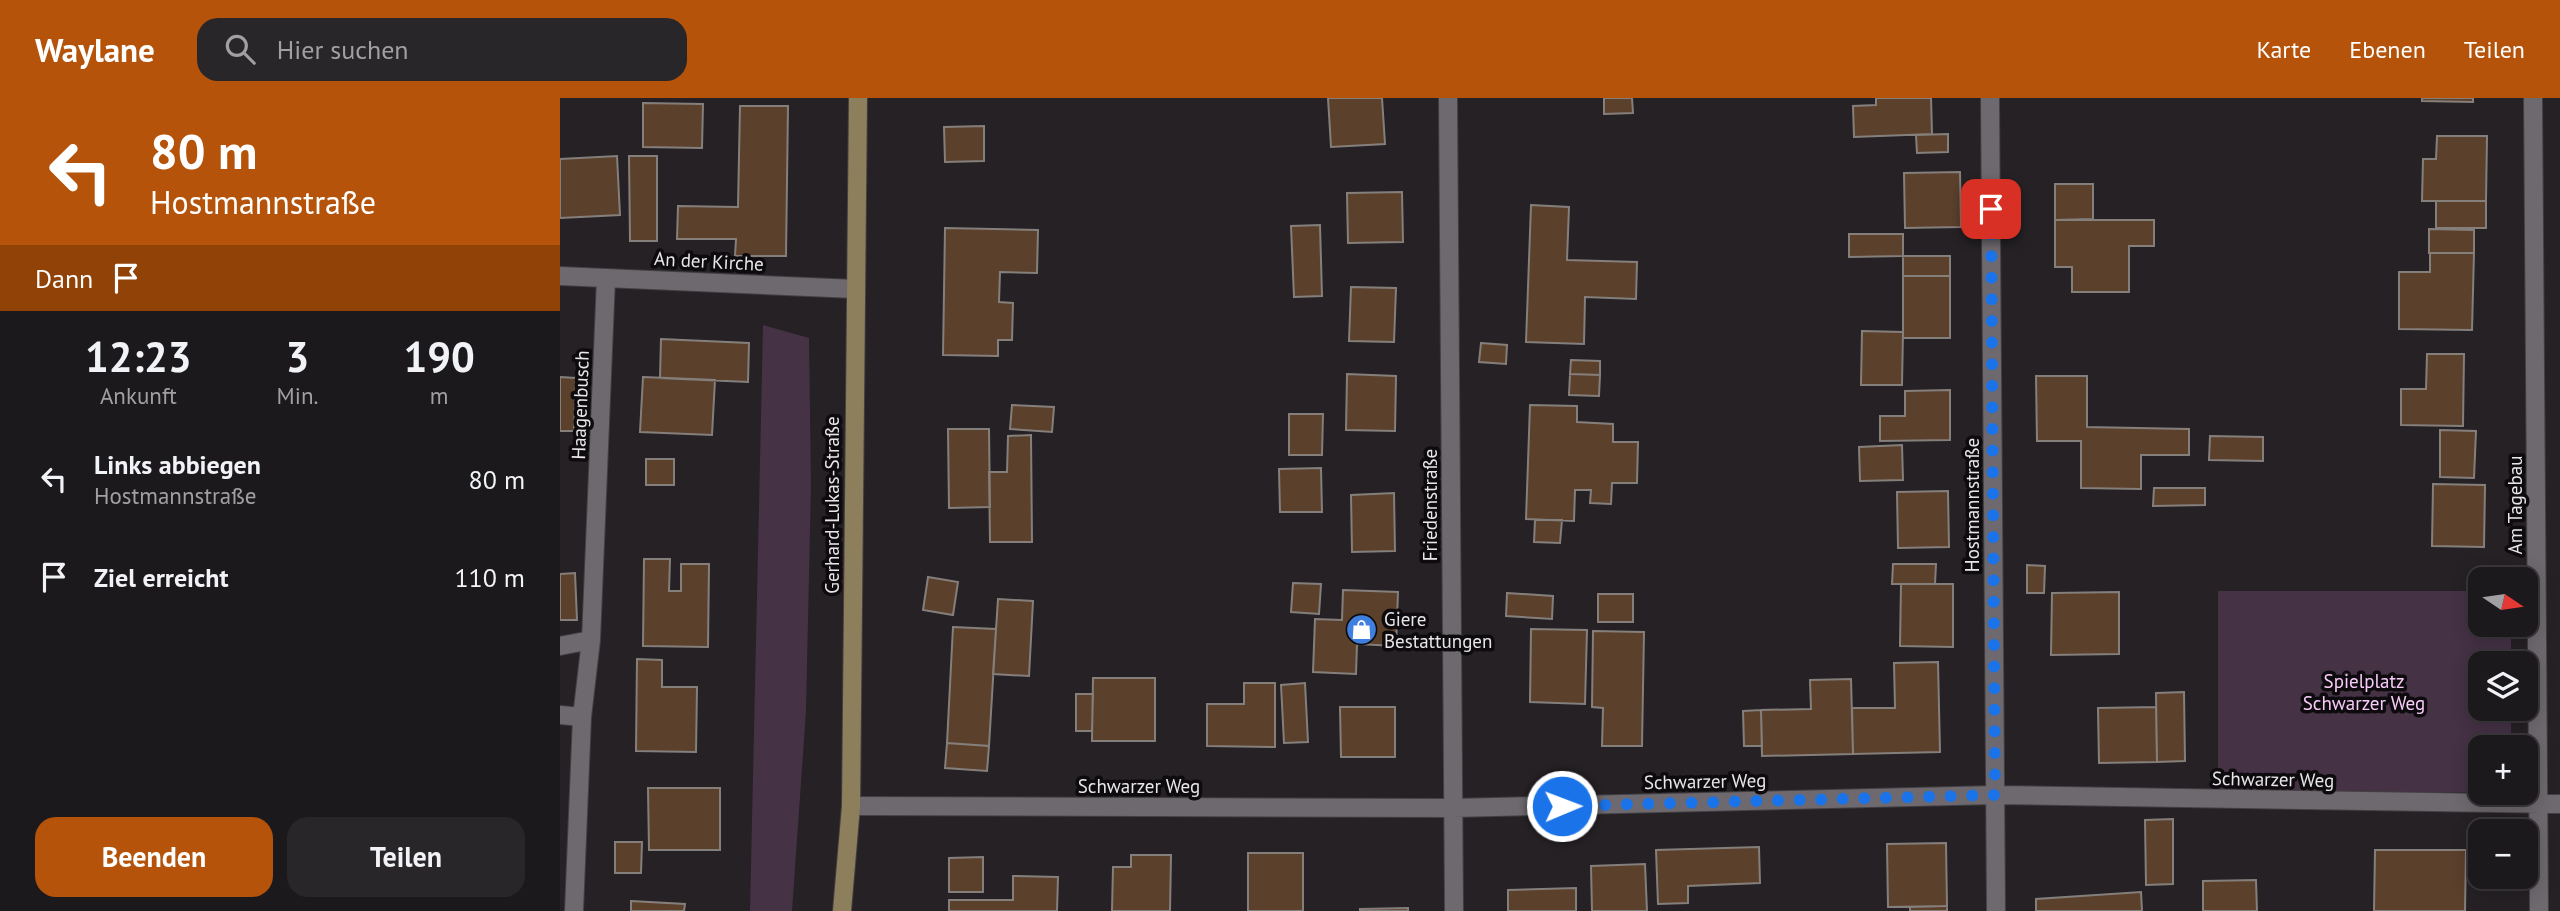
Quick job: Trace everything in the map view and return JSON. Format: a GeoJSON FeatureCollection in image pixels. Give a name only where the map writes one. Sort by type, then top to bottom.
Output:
{"type":"FeatureCollection","features":[{"type":"Feature","properties":{"kind":"street","name":"Gerhard-Lukas-Straße"},"geometry":{"type":"LineString","coordinates":[[842,911],[851,806],[858,98]]}},
{"type":"Feature","properties":{"kind":"street","name":"Friedenstraße"},"geometry":{"type":"LineString","coordinates":[[1448,98],[1454,911]]}},
{"type":"Feature","properties":{"kind":"street","name":"Hostmannstraße"},"geometry":{"type":"LineString","coordinates":[[1990,98],[1996,911]]}},
{"type":"Feature","properties":{"kind":"street","name":"Am Tagebau"},"geometry":{"type":"LineString","coordinates":[[2533,98],[2538,735]]}},
{"type":"Feature","properties":{"kind":"street","name":"An der Kirche"},"geometry":{"type":"LineString","coordinates":[[560,276],[855,289]]}},
{"type":"Feature","properties":{"kind":"street","name":"Haagenbusch"},"geometry":{"type":"LineString","coordinates":[[574,911],[582,717],[591,639],[606,278]]}},
{"type":"Feature","properties":{"kind":"street"},"geometry":{"type":"LineString","coordinates":[[560,646],[591,639]]}},
{"type":"Feature","properties":{"kind":"street"},"geometry":{"type":"LineString","coordinates":[[560,715],[582,717]]}},
{"type":"Feature","properties":{"kind":"street","name":"Schwarzer Weg"},"geometry":{"type":"LineString","coordinates":[[851,806],[1453,808],[1995,795],[2468,804]]}},
{"type":"Feature","properties":{"kind":"street","name":"Schwarzer Weg"},"geometry":{"type":"LineString","coordinates":[[2538,805],[2560,804]]}},
{"type":"Feature","properties":{"kind":"street","name":"Am Tagebau"},"geometry":{"type":"LineString","coordinates":[[2538,805],[2539,911]]}},
{"type":"Feature","properties":{"kind":"green space"},"geometry":{"type":"Polygon","coordinates":[[[763,325],[809,338],[811,486],[806,711],[792,911],[750,911],[763,325]]]}},
{"type":"Feature","properties":{"kind":"green space","name":"Spielplatz Schwarzer Weg"},"geometry":{"type":"Polygon","coordinates":[[[2218,591],[2468,591],[2468,637],[2511,637],[2511,651],[2468,651],[2468,721],[2511,721],[2511,735],[2468,735],[2468,792],[2218,792],[2218,591]]]}},
{"type":"Feature","properties":{"kind":"building"},"geometry":{"type":"Polygon","coordinates":[[[1328,98],[1382,98],[1385,144],[1331,147],[1328,98]]]}},
{"type":"Feature","properties":{"kind":"building"},"geometry":{"type":"Polygon","coordinates":[[[1604,98],[1632,98],[1633,113],[1604,114],[1604,98]]]}},
{"type":"Feature","properties":{"kind":"building"},"geometry":{"type":"Polygon","coordinates":[[[1876,98],[1931,98],[1932,134],[1854,137],[1853,106],[1876,105],[1876,98]]]}},
{"type":"Feature","properties":{"kind":"building"},"geometry":{"type":"Polygon","coordinates":[[[2422,98],[2473,98],[2473,102],[2422,101],[2422,98]]]}},
{"type":"Feature","properties":{"kind":"building"},"geometry":{"type":"Polygon","coordinates":[[[643,103],[703,104],[702,148],[643,147],[643,103]]]}},
{"type":"Feature","properties":{"kind":"building"},"geometry":{"type":"Polygon","coordinates":[[[740,106],[788,106],[786,256],[735,256],[736,239],[677,239],[678,206],[738,207],[740,106]]]}},
{"type":"Feature","properties":{"kind":"building"},"geometry":{"type":"Polygon","coordinates":[[[984,126],[984,161],[945,162],[944,127],[984,126]]]}},
{"type":"Feature","properties":{"kind":"building"},"geometry":{"type":"Polygon","coordinates":[[[1948,134],[1948,152],[1917,153],[1916,135],[1948,134]]]}},
{"type":"Feature","properties":{"kind":"building"},"geometry":{"type":"Polygon","coordinates":[[[2437,136],[2487,136],[2486,201],[2422,201],[2423,159],[2436,159],[2437,136]]]}},
{"type":"Feature","properties":{"kind":"building"},"geometry":{"type":"Polygon","coordinates":[[[617,156],[620,215],[560,218],[560,159],[617,156]]]}},
{"type":"Feature","properties":{"kind":"building"},"geometry":{"type":"Polygon","coordinates":[[[629,156],[657,156],[657,241],[630,241],[629,156]]]}},
{"type":"Feature","properties":{"kind":"building"},"geometry":{"type":"Polygon","coordinates":[[[1960,172],[1961,227],[1905,228],[1904,173],[1960,172]]]}},
{"type":"Feature","properties":{"kind":"building"},"geometry":{"type":"Polygon","coordinates":[[[2055,184],[2093,184],[2093,219],[2055,220],[2055,184]]]}},
{"type":"Feature","properties":{"kind":"building"},"geometry":{"type":"Polygon","coordinates":[[[1402,192],[1403,242],[1348,243],[1347,193],[1402,192]]]}},
{"type":"Feature","properties":{"kind":"building"},"geometry":{"type":"Polygon","coordinates":[[[2436,201],[2486,201],[2486,228],[2436,228],[2436,201]]]}},
{"type":"Feature","properties":{"kind":"building"},"geometry":{"type":"Polygon","coordinates":[[[1531,205],[1569,207],[1567,260],[1637,262],[1636,299],[1585,297],[1584,344],[1526,342],[1531,205]]]}},
{"type":"Feature","properties":{"kind":"building"},"geometry":{"type":"Polygon","coordinates":[[[2055,220],[2154,220],[2154,246],[2129,246],[2129,292],[2072,292],[2072,267],[2055,267],[2055,220]]]}},
{"type":"Feature","properties":{"kind":"building"},"geometry":{"type":"Polygon","coordinates":[[[1320,225],[1322,296],[1294,297],[1291,226],[1320,225]]]}},
{"type":"Feature","properties":{"kind":"building"},"geometry":{"type":"Polygon","coordinates":[[[945,228],[1038,230],[1037,273],[1000,272],[999,302],[1013,303],[1012,340],[998,340],[998,356],[943,355],[945,228]]]}},
{"type":"Feature","properties":{"kind":"building"},"geometry":{"type":"Polygon","coordinates":[[[2429,229],[2474,230],[2474,253],[2429,253],[2429,229]]]}},
{"type":"Feature","properties":{"kind":"building"},"geometry":{"type":"Polygon","coordinates":[[[1849,234],[1903,234],[1903,256],[1849,257],[1849,234]]]}},
{"type":"Feature","properties":{"kind":"building"},"geometry":{"type":"Polygon","coordinates":[[[2430,253],[2474,253],[2472,330],[2399,329],[2399,272],[2430,272],[2430,253]]]}},
{"type":"Feature","properties":{"kind":"building"},"geometry":{"type":"Polygon","coordinates":[[[1903,256],[1950,256],[1950,276],[1903,276],[1903,256]]]}},
{"type":"Feature","properties":{"kind":"building"},"geometry":{"type":"Polygon","coordinates":[[[1903,276],[1950,276],[1950,338],[1903,338],[1903,276]]]}},
{"type":"Feature","properties":{"kind":"building"},"geometry":{"type":"Polygon","coordinates":[[[1351,287],[1396,288],[1394,342],[1349,341],[1351,287]]]}},
{"type":"Feature","properties":{"kind":"building"},"geometry":{"type":"Polygon","coordinates":[[[1862,331],[1903,332],[1902,385],[1861,385],[1862,331]]]}},
{"type":"Feature","properties":{"kind":"building"},"geometry":{"type":"Polygon","coordinates":[[[661,339],[749,343],[748,382],[660,378],[661,339]]]}},
{"type":"Feature","properties":{"kind":"building"},"geometry":{"type":"Polygon","coordinates":[[[1481,343],[1507,345],[1506,364],[1479,362],[1481,343]]]}},
{"type":"Feature","properties":{"kind":"building"},"geometry":{"type":"Polygon","coordinates":[[[2427,354],[2464,354],[2463,426],[2401,425],[2401,389],[2426,389],[2427,354]]]}},
{"type":"Feature","properties":{"kind":"building"},"geometry":{"type":"Polygon","coordinates":[[[1571,360],[1600,361],[1600,375],[1570,374],[1571,360]]]}},
{"type":"Feature","properties":{"kind":"building"},"geometry":{"type":"Polygon","coordinates":[[[1347,374],[1396,376],[1395,431],[1346,430],[1347,374]]]}},
{"type":"Feature","properties":{"kind":"building"},"geometry":{"type":"Polygon","coordinates":[[[1570,374],[1600,375],[1599,396],[1569,395],[1570,374]]]}},
{"type":"Feature","properties":{"kind":"building"},"geometry":{"type":"Polygon","coordinates":[[[2036,376],[2087,376],[2087,427],[2189,429],[2189,455],[2141,455],[2141,489],[2081,488],[2081,441],[2037,441],[2036,376]]]}},
{"type":"Feature","properties":{"kind":"building"},"geometry":{"type":"Polygon","coordinates":[[[560,377],[576,378],[574,431],[560,431],[560,377]]]}},
{"type":"Feature","properties":{"kind":"building"},"geometry":{"type":"Polygon","coordinates":[[[643,377],[715,380],[712,435],[640,432],[643,377]]]}},
{"type":"Feature","properties":{"kind":"building"},"geometry":{"type":"Polygon","coordinates":[[[1950,390],[1950,440],[1880,441],[1880,416],[1905,416],[1905,391],[1950,390]]]}},
{"type":"Feature","properties":{"kind":"building"},"geometry":{"type":"Polygon","coordinates":[[[1012,405],[1054,407],[1052,432],[1010,429],[1012,405]]]}},
{"type":"Feature","properties":{"kind":"building"},"geometry":{"type":"Polygon","coordinates":[[[1530,405],[1577,406],[1577,422],[1613,424],[1613,442],[1638,442],[1637,483],[1612,483],[1611,504],[1590,503],[1591,490],[1575,490],[1574,521],[1526,519],[1530,405]]]}},
{"type":"Feature","properties":{"kind":"building"},"geometry":{"type":"Polygon","coordinates":[[[1289,414],[1323,414],[1322,455],[1289,455],[1289,414]]]}},
{"type":"Feature","properties":{"kind":"building"},"geometry":{"type":"Polygon","coordinates":[[[948,429],[989,429],[990,507],[949,508],[948,429]]]}},
{"type":"Feature","properties":{"kind":"building"},"geometry":{"type":"Polygon","coordinates":[[[2440,430],[2476,431],[2474,478],[2440,477],[2440,430]]]}},
{"type":"Feature","properties":{"kind":"building"},"geometry":{"type":"Polygon","coordinates":[[[1031,435],[1032,542],[990,542],[989,472],[1007,472],[1008,436],[1031,435]]]}},
{"type":"Feature","properties":{"kind":"building"},"geometry":{"type":"Polygon","coordinates":[[[2210,436],[2263,437],[2263,461],[2209,460],[2210,436]]]}},
{"type":"Feature","properties":{"kind":"building"},"geometry":{"type":"Polygon","coordinates":[[[1902,445],[1903,480],[1860,481],[1859,447],[1902,445]]]}},
{"type":"Feature","properties":{"kind":"building"},"geometry":{"type":"Polygon","coordinates":[[[646,459],[674,459],[674,485],[646,485],[646,459]]]}},
{"type":"Feature","properties":{"kind":"building"},"geometry":{"type":"Polygon","coordinates":[[[1321,468],[1322,512],[1280,512],[1279,469],[1321,468]]]}},
{"type":"Feature","properties":{"kind":"building"},"geometry":{"type":"Polygon","coordinates":[[[2433,484],[2485,485],[2484,547],[2432,546],[2433,484]]]}},
{"type":"Feature","properties":{"kind":"building"},"geometry":{"type":"Polygon","coordinates":[[[2154,488],[2205,488],[2205,505],[2153,506],[2154,488]]]}},
{"type":"Feature","properties":{"kind":"building"},"geometry":{"type":"Polygon","coordinates":[[[1948,491],[1949,547],[1898,548],[1897,492],[1948,491]]]}},
{"type":"Feature","properties":{"kind":"building"},"geometry":{"type":"Polygon","coordinates":[[[1394,493],[1395,551],[1352,552],[1351,495],[1394,493]]]}},
{"type":"Feature","properties":{"kind":"building"},"geometry":{"type":"Polygon","coordinates":[[[1535,520],[1562,520],[1560,543],[1534,542],[1535,520]]]}},
{"type":"Feature","properties":{"kind":"building"},"geometry":{"type":"Polygon","coordinates":[[[644,559],[670,559],[669,591],[681,591],[681,564],[709,564],[708,647],[643,646],[644,559]]]}},
{"type":"Feature","properties":{"kind":"building"},"geometry":{"type":"Polygon","coordinates":[[[1893,564],[1936,564],[1935,584],[1892,584],[1893,564]]]}},
{"type":"Feature","properties":{"kind":"building"},"geometry":{"type":"Polygon","coordinates":[[[2027,565],[2045,566],[2044,593],[2027,593],[2027,565]]]}},
{"type":"Feature","properties":{"kind":"building"},"geometry":{"type":"Polygon","coordinates":[[[575,573],[577,620],[560,620],[560,574],[575,573]]]}},
{"type":"Feature","properties":{"kind":"building"},"geometry":{"type":"Polygon","coordinates":[[[928,577],[958,582],[953,615],[923,610],[928,577]]]}},
{"type":"Feature","properties":{"kind":"building"},"geometry":{"type":"Polygon","coordinates":[[[1293,583],[1321,584],[1319,614],[1291,612],[1293,583]]]}},
{"type":"Feature","properties":{"kind":"building"},"geometry":{"type":"Polygon","coordinates":[[[1901,584],[1953,584],[1953,647],[1900,646],[1901,584]]]}},
{"type":"Feature","properties":{"kind":"building"},"geometry":{"type":"Polygon","coordinates":[[[1343,590],[1398,592],[1396,646],[1357,644],[1356,674],[1313,672],[1315,619],[1342,620],[1343,590]]]}},
{"type":"Feature","properties":{"kind":"building"},"geometry":{"type":"Polygon","coordinates":[[[2119,592],[2119,654],[2051,655],[2052,593],[2119,592]]]}},
{"type":"Feature","properties":{"kind":"building"},"geometry":{"type":"Polygon","coordinates":[[[1507,593],[1553,596],[1552,619],[1506,616],[1507,593]]]}},
{"type":"Feature","properties":{"kind":"building"},"geometry":{"type":"Polygon","coordinates":[[[1598,594],[1633,594],[1633,622],[1598,622],[1598,594]]]}},
{"type":"Feature","properties":{"kind":"building"},"geometry":{"type":"Polygon","coordinates":[[[998,599],[1033,601],[1029,676],[993,674],[998,599]]]}},
{"type":"Feature","properties":{"kind":"building"},"geometry":{"type":"Polygon","coordinates":[[[953,627],[996,629],[989,746],[947,743],[953,627]]]}},
{"type":"Feature","properties":{"kind":"building"},"geometry":{"type":"Polygon","coordinates":[[[1531,629],[1587,630],[1585,704],[1530,702],[1531,629]]]}},
{"type":"Feature","properties":{"kind":"building"},"geometry":{"type":"Polygon","coordinates":[[[1593,631],[1644,632],[1642,746],[1602,746],[1603,708],[1592,707],[1593,631]]]}},
{"type":"Feature","properties":{"kind":"building"},"geometry":{"type":"Polygon","coordinates":[[[637,659],[662,660],[662,687],[697,687],[696,752],[636,751],[637,659]]]}},
{"type":"Feature","properties":{"kind":"building"},"geometry":{"type":"Polygon","coordinates":[[[1938,662],[1940,752],[1853,754],[1852,708],[1895,708],[1894,663],[1938,662]]]}},
{"type":"Feature","properties":{"kind":"building"},"geometry":{"type":"Polygon","coordinates":[[[1093,678],[1155,678],[1155,741],[1092,741],[1093,678]]]}},
{"type":"Feature","properties":{"kind":"building"},"geometry":{"type":"Polygon","coordinates":[[[1851,679],[1853,754],[1762,756],[1761,710],[1811,709],[1810,680],[1851,679]]]}},
{"type":"Feature","properties":{"kind":"building"},"geometry":{"type":"Polygon","coordinates":[[[1244,683],[1275,683],[1275,747],[1207,746],[1207,704],[1244,704],[1244,683]]]}},
{"type":"Feature","properties":{"kind":"building"},"geometry":{"type":"Polygon","coordinates":[[[1305,683],[1308,742],[1284,743],[1281,685],[1305,683]]]}},
{"type":"Feature","properties":{"kind":"building"},"geometry":{"type":"Polygon","coordinates":[[[2184,692],[2185,761],[2157,762],[2156,693],[2184,692]]]}},
{"type":"Feature","properties":{"kind":"building"},"geometry":{"type":"Polygon","coordinates":[[[1076,694],[1093,694],[1092,731],[1076,731],[1076,694]]]}},
{"type":"Feature","properties":{"kind":"building"},"geometry":{"type":"Polygon","coordinates":[[[1340,707],[1395,707],[1395,757],[1341,757],[1340,707]]]}},
{"type":"Feature","properties":{"kind":"building"},"geometry":{"type":"Polygon","coordinates":[[[2156,707],[2157,762],[2099,763],[2098,708],[2156,707]]]}},
{"type":"Feature","properties":{"kind":"building"},"geometry":{"type":"Polygon","coordinates":[[[1761,710],[1762,746],[1744,746],[1743,711],[1761,710]]]}},
{"type":"Feature","properties":{"kind":"building"},"geometry":{"type":"Polygon","coordinates":[[[947,743],[989,746],[987,771],[945,768],[947,743]]]}},
{"type":"Feature","properties":{"kind":"building"},"geometry":{"type":"Polygon","coordinates":[[[648,788],[720,788],[720,850],[649,850],[648,788]]]}},
{"type":"Feature","properties":{"kind":"building"},"geometry":{"type":"Polygon","coordinates":[[[2173,819],[2173,884],[2146,885],[2145,820],[2173,819]]]}},
{"type":"Feature","properties":{"kind":"building"},"geometry":{"type":"Polygon","coordinates":[[[615,842],[642,842],[641,873],[615,873],[615,842]]]}},
{"type":"Feature","properties":{"kind":"building"},"geometry":{"type":"Polygon","coordinates":[[[1946,843],[1947,906],[1888,907],[1887,844],[1946,843]]]}},
{"type":"Feature","properties":{"kind":"building"},"geometry":{"type":"Polygon","coordinates":[[[1759,847],[1760,883],[1688,886],[1688,903],[1658,904],[1656,850],[1759,847]]]}},
{"type":"Feature","properties":{"kind":"building"},"geometry":{"type":"Polygon","coordinates":[[[2375,850],[2466,850],[2465,911],[2374,911],[2375,850]]]}},
{"type":"Feature","properties":{"kind":"building"},"geometry":{"type":"Polygon","coordinates":[[[1248,853],[1303,853],[1303,911],[1248,911],[1248,853]]]}},
{"type":"Feature","properties":{"kind":"building"},"geometry":{"type":"Polygon","coordinates":[[[1131,855],[1171,855],[1170,911],[1112,911],[1113,867],[1131,867],[1131,855]]]}},
{"type":"Feature","properties":{"kind":"building"},"geometry":{"type":"Polygon","coordinates":[[[983,857],[983,892],[949,892],[949,858],[983,857]]]}},
{"type":"Feature","properties":{"kind":"building"},"geometry":{"type":"Polygon","coordinates":[[[1645,864],[1647,911],[1592,911],[1591,866],[1645,864]]]}},
{"type":"Feature","properties":{"kind":"building"},"geometry":{"type":"Polygon","coordinates":[[[1013,876],[1058,877],[1057,911],[949,911],[949,900],[1013,900],[1013,876]]]}},
{"type":"Feature","properties":{"kind":"building"},"geometry":{"type":"Polygon","coordinates":[[[2256,880],[2257,911],[2203,911],[2203,881],[2256,880]]]}},
{"type":"Feature","properties":{"kind":"building"},"geometry":{"type":"Polygon","coordinates":[[[1576,888],[1576,911],[1508,911],[1508,890],[1576,888]]]}},
{"type":"Feature","properties":{"kind":"building"},"geometry":{"type":"Polygon","coordinates":[[[2141,892],[2142,911],[2036,911],[2036,899],[2141,892]]]}},
{"type":"Feature","properties":{"kind":"building"},"geometry":{"type":"Polygon","coordinates":[[[631,901],[685,904],[684,911],[631,911],[631,901]]]}},
{"type":"Feature","properties":{"kind":"building"},"geometry":{"type":"Polygon","coordinates":[[[1947,906],[1947,911],[1910,911],[1910,907],[1947,906]]]}},
{"type":"Feature","properties":{"kind":"building"},"geometry":{"type":"Polygon","coordinates":[[[1408,908],[1408,911],[1360,911],[1360,909],[1408,908]]]}},
{"type":"Feature","properties":{"kind":"place","name":"Giere Bestattungen"},"geometry":{"type":"Point","coordinates":[1361,630]}},
{"type":"Feature","properties":{"kind":"route"},"geometry":{"type":"LineString","coordinates":[[1562,806],[1995,795],[1991,209]]}}]}
